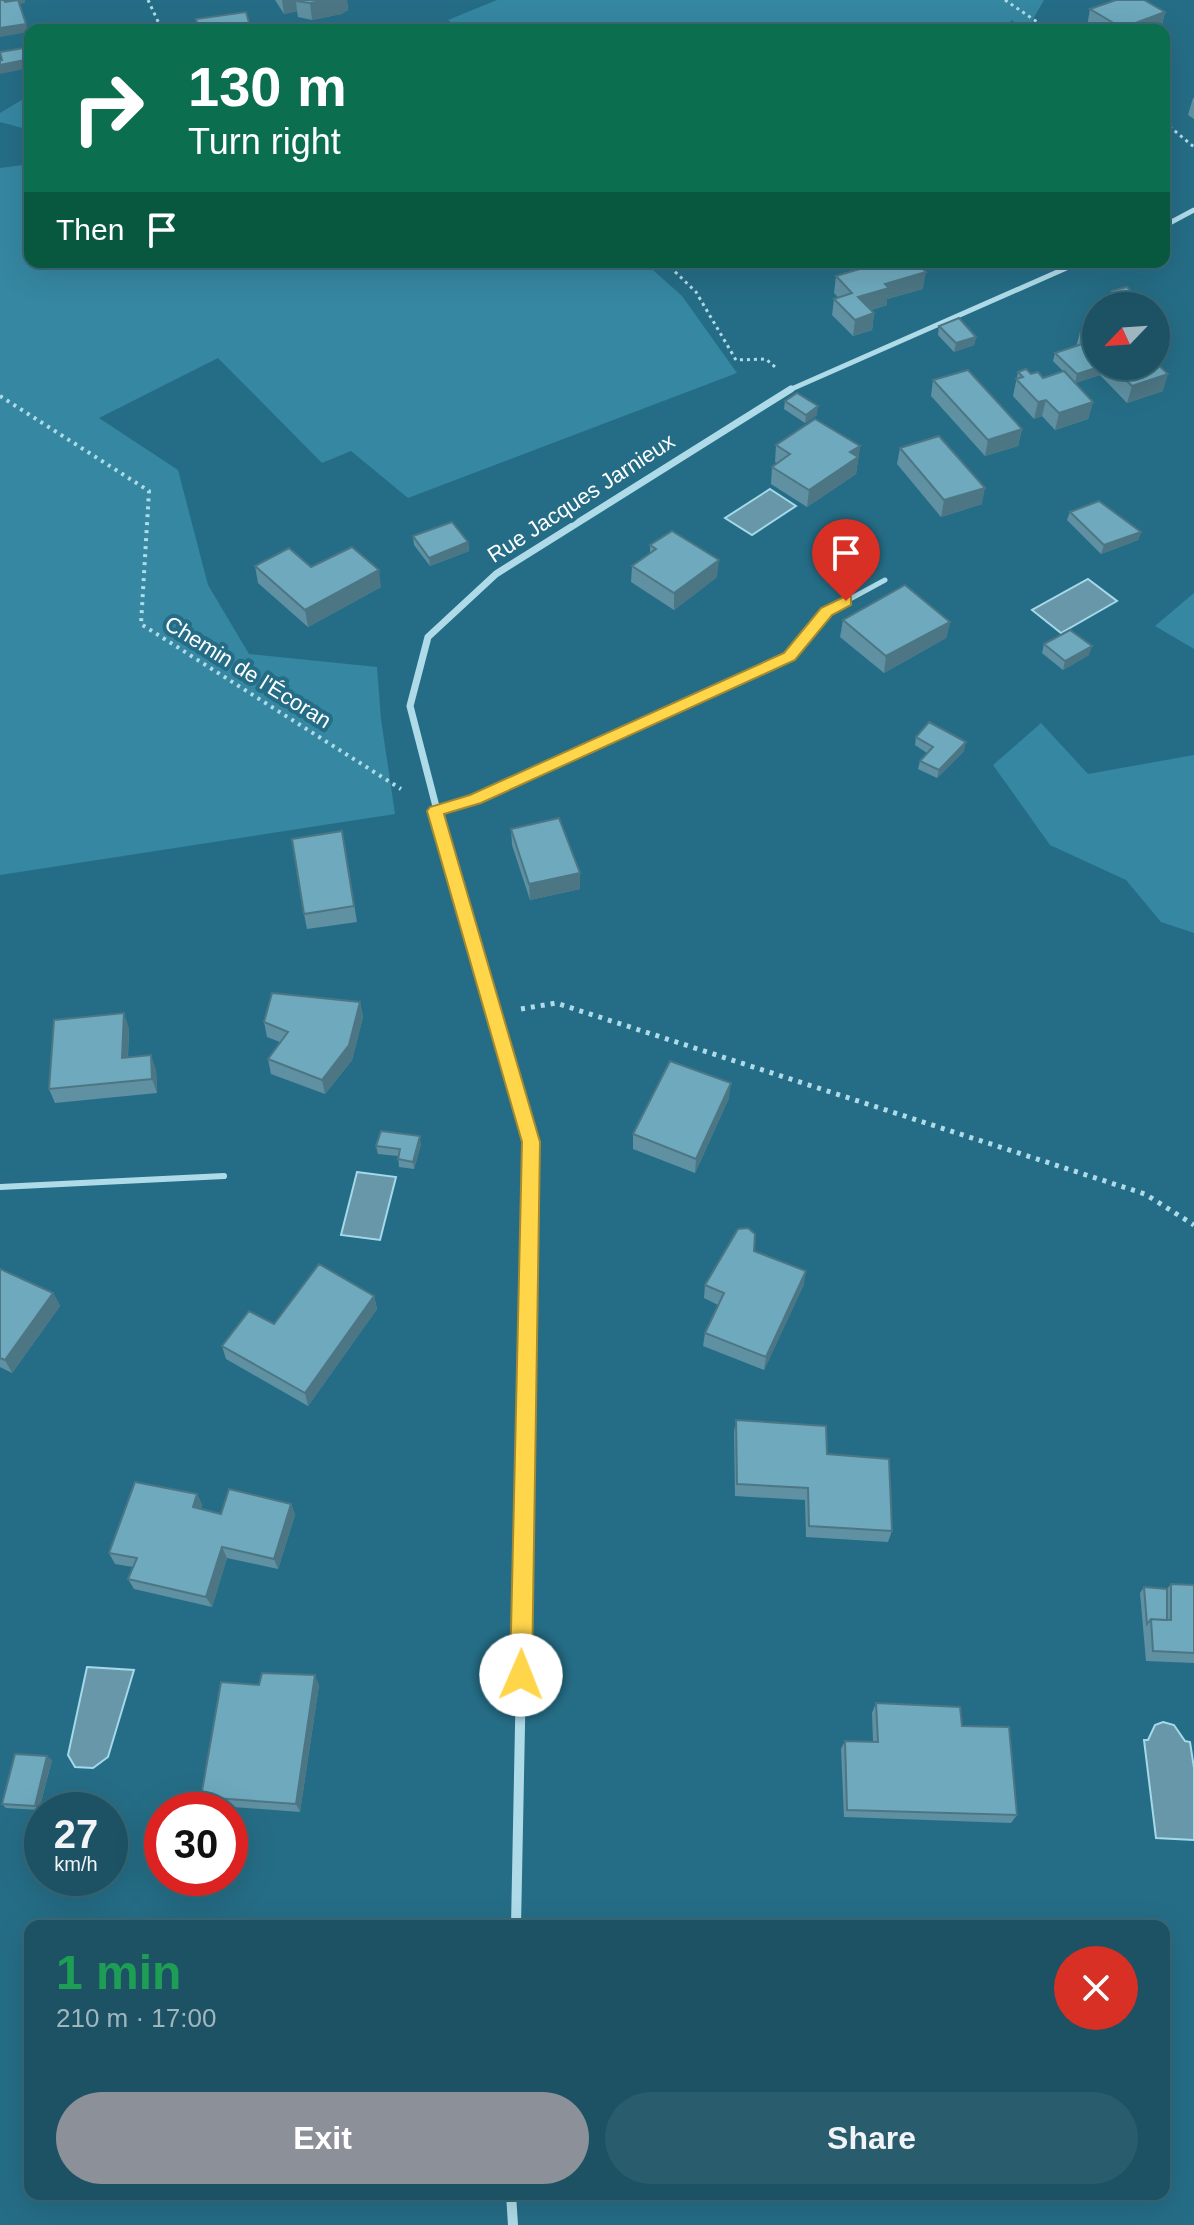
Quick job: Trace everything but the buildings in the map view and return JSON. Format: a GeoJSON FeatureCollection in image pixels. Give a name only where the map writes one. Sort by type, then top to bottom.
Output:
{"type":"FeatureCollection","features":[{"type":"Feature","properties":{"kind":"street"},"geometry":{"type":"LineString","coordinates":[[1170,223],[1194,210]]}},
{"type":"Feature","properties":{"kind":"street","name":"Rue Jacques Jarnieux"},"geometry":{"type":"LineString","coordinates":[[516,1920],[531,1142],[435,811],[410,706],[428,637],[496,574],[797,385],[1066,268]]}},
{"type":"Feature","properties":{"kind":"street"},"geometry":{"type":"LineString","coordinates":[[511,2200],[513,2225]]}},
{"type":"Feature","properties":{"kind":"lane"},"geometry":{"type":"LineString","coordinates":[[435,811],[475,799],[789,657],[826,612],[885,580]]}},
{"type":"Feature","properties":{"kind":"lane"},"geometry":{"type":"LineString","coordinates":[[0,1187],[224,1176]]}},
{"type":"Feature","properties":{"kind":"path"},"geometry":{"type":"LineString","coordinates":[[148,0],[159,24]]}},
{"type":"Feature","properties":{"kind":"path"},"geometry":{"type":"LineString","coordinates":[[1005,0],[1040,24]]}},
{"type":"Feature","properties":{"kind":"path"},"geometry":{"type":"LineString","coordinates":[[1170,127],[1194,147]]}},
{"type":"Feature","properties":{"kind":"path"},"geometry":{"type":"LineString","coordinates":[[671,268],[696,292],[736,360],[766,359],[797,385]]}},
{"type":"Feature","properties":{"kind":"path","name":"Chemin de l'Écoran"},"geometry":{"type":"LineString","coordinates":[[0,396],[149,491],[141,624],[435,811]]}},
{"type":"Feature","properties":{"kind":"path"},"geometry":{"type":"LineString","coordinates":[[496,1013],[556,1003],[1145,1194],[1194,1225]]}},
{"type":"Feature","properties":{"kind":"shaded area"},"geometry":{"type":"Polygon","coordinates":[[[497,0],[1044,0],[1032,21],[1036,24],[1016,24],[1012,20],[1008,24],[453,24],[448,20],[497,0]]]}},
{"type":"Feature","properties":{"kind":"shaded area"},"geometry":{"type":"Polygon","coordinates":[[[24,99],[24,128],[0,122],[0,113],[24,99]]]}},
{"type":"Feature","properties":{"kind":"shaded area"},"geometry":{"type":"Polygon","coordinates":[[[24,165],[24,268],[651,268],[682,296],[737,373],[408,498],[351,451],[322,463],[218,358],[99,418],[178,470],[208,585],[249,654],[377,667],[395,814],[0,875],[0,168],[24,165]]]}},
{"type":"Feature","properties":{"kind":"shaded area"},"geometry":{"type":"Polygon","coordinates":[[[770,489],[796,506],[752,535],[725,518],[770,489]]]}},
{"type":"Feature","properties":{"kind":"shaded area"},"geometry":{"type":"Polygon","coordinates":[[[1088,579],[1117,601],[1061,633],[1032,610],[1088,579]]]}},
{"type":"Feature","properties":{"kind":"shaded area"},"geometry":{"type":"Polygon","coordinates":[[[1194,593],[1194,649],[1155,626],[1194,593]]]}},
{"type":"Feature","properties":{"kind":"shaded area"},"geometry":{"type":"Polygon","coordinates":[[[1041,723],[1088,774],[1194,755],[1194,933],[1161,922],[1126,880],[1050,845],[993,765],[1041,723]]]}},
{"type":"Feature","properties":{"kind":"shaded area"},"geometry":{"type":"Polygon","coordinates":[[[357,1172],[396,1177],[380,1240],[341,1235],[357,1172]]]}},
{"type":"Feature","properties":{"kind":"shaded area"},"geometry":{"type":"Polygon","coordinates":[[[87,1667],[134,1670],[108,1757],[93,1768],[75,1767],[68,1755],[87,1667]]]}},
{"type":"Feature","properties":{"kind":"shaded area"},"geometry":{"type":"Polygon","coordinates":[[[1163,1722],[1174,1725],[1185,1741],[1190,1742],[1194,1768],[1194,1840],[1156,1838],[1144,1740],[1148,1740],[1155,1725],[1163,1722]]]}},
{"type":"Feature","properties":{"kind":"route"},"geometry":{"type":"LineString","coordinates":[[521,1675],[531,1142],[435,811],[475,799],[789,657],[826,612],[846,601]]}}]}
